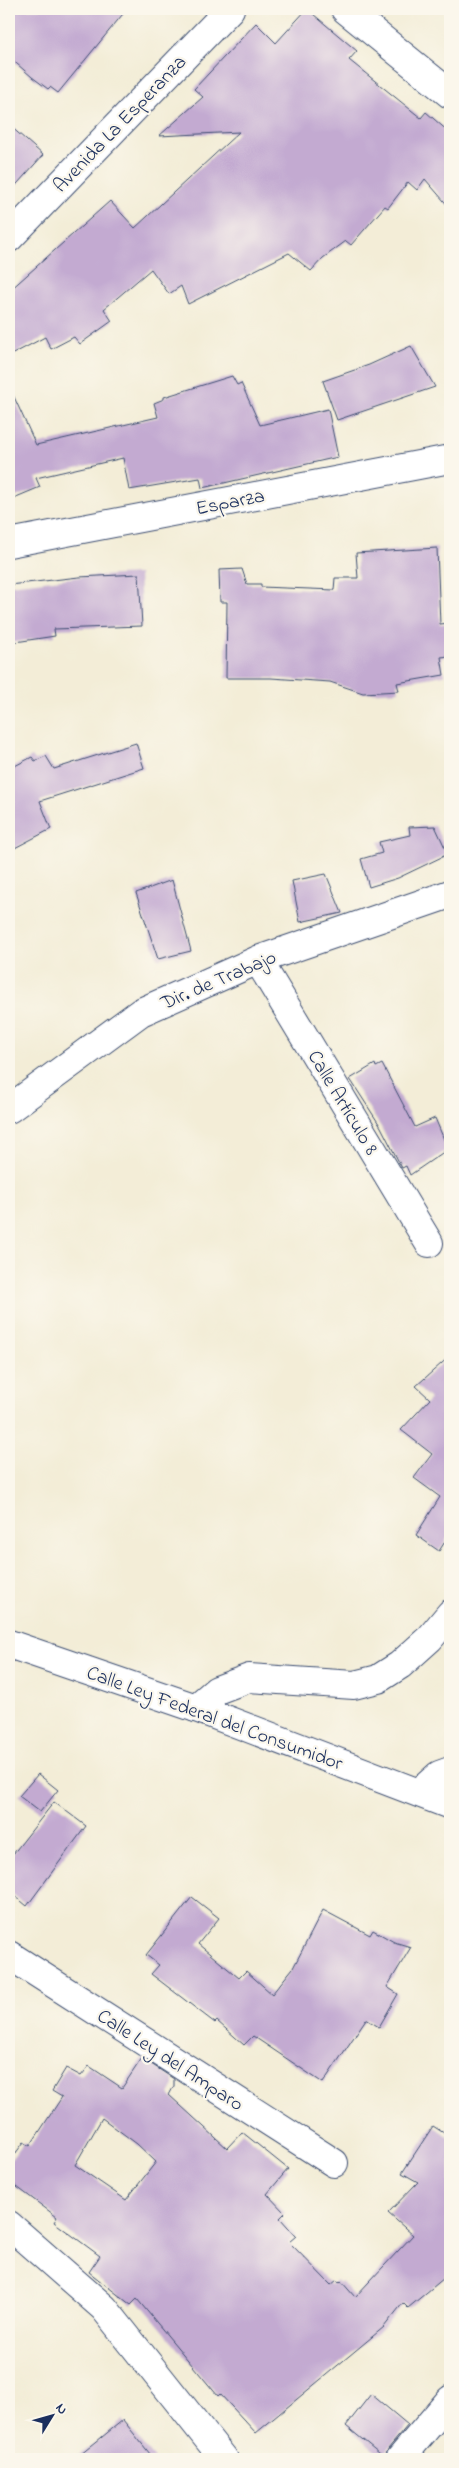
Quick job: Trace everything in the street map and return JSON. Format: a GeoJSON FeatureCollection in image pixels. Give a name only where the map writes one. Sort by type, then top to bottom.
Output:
{"type":"FeatureCollection","features":[{"type":"Feature","properties":{"kind":"street","name":"Avenida La Esperanza"},"geometry":{"type":"LineString","coordinates":[[9,238],[230,9]]}},
{"type":"Feature","properties":{"kind":"street"},"geometry":{"type":"LineString","coordinates":[[345,9],[450,94]]}},
{"type":"Feature","properties":{"kind":"street","name":"Esparza"},"geometry":{"type":"LineString","coordinates":[[9,544],[450,459]]}},
{"type":"Feature","properties":{"kind":"street","name":"Dir. de Trabajo"},"geometry":{"type":"LineString","coordinates":[[9,1109],[141,1012],[258,960],[450,894]]}},
{"type":"Feature","properties":{"kind":"street","name":"Calle Artículo 8"},"geometry":{"type":"LineString","coordinates":[[258,960],[429,1243]]}},
{"type":"Feature","properties":{"kind":"street"},"geometry":{"type":"LineString","coordinates":[[196,1708],[217,1690],[249,1678],[354,1685],[378,1679],[400,1665],[430,1638],[450,1614]]}},
{"type":"Feature","properties":{"kind":"street","name":"Calle Ley Federal del Consumidor"},"geometry":{"type":"LineString","coordinates":[[9,1644],[196,1708],[450,1804]]}},
{"type":"Feature","properties":{"kind":"street"},"geometry":{"type":"LineString","coordinates":[[420,1792],[439,1775],[450,1771]]}},
{"type":"Feature","properties":{"kind":"street","name":"Calle Ley del Amparo"},"geometry":{"type":"LineString","coordinates":[[9,1955],[334,2163]]}},
{"type":"Feature","properties":{"kind":"street"},"geometry":{"type":"LineString","coordinates":[[9,2226],[104,2308],[224,2459]]}},
{"type":"Feature","properties":{"kind":"street"},"geometry":{"type":"LineString","coordinates":[[400,2459],[450,2400]]}},
{"type":"Feature","properties":{"kind":"building"},"geometry":{"type":"Polygon","coordinates":[[[9,9],[127,9],[58,93],[50,87],[48,89],[9,57],[9,9]]]}},
{"type":"Feature","properties":{"kind":"building"},"geometry":{"type":"Polygon","coordinates":[[[307,9],[357,51],[349,60],[421,118],[426,112],[450,133],[450,208],[425,179],[417,190],[408,182],[388,208],[385,206],[351,245],[346,241],[323,258],[311,271],[289,253],[188,304],[181,286],[169,294],[151,269],[104,309],[112,321],[80,344],[74,337],[51,349],[45,337],[9,356],[9,291],[110,201],[135,228],[239,132],[159,136],[203,97],[194,89],[256,23],[276,43],[307,9]]]}},
{"type":"Feature","properties":{"kind":"building"},"geometry":{"type":"Polygon","coordinates":[[[9,125],[43,155],[9,193],[9,125]]]}},
{"type":"Feature","properties":{"kind":"building"},"geometry":{"type":"Polygon","coordinates":[[[411,346],[435,387],[337,420],[323,381],[369,365],[411,346]]]}},
{"type":"Feature","properties":{"kind":"building"},"geometry":{"type":"Polygon","coordinates":[[[232,376],[237,385],[241,383],[260,425],[328,409],[338,457],[202,488],[200,478],[129,490],[123,458],[36,478],[40,487],[9,500],[9,386],[36,445],[158,417],[154,403],[164,399],[164,397],[232,376]]]}},
{"type":"Feature","properties":{"kind":"building"},"geometry":{"type":"Polygon","coordinates":[[[437,548],[440,624],[450,623],[450,656],[441,657],[444,675],[397,683],[399,691],[363,693],[330,682],[271,678],[226,678],[227,602],[220,602],[219,570],[242,569],[247,584],[261,584],[261,587],[334,590],[335,578],[358,578],[356,553],[437,548]]]}},
{"type":"Feature","properties":{"kind":"building"},"geometry":{"type":"Polygon","coordinates":[[[139,574],[142,626],[54,629],[55,636],[9,643],[9,585],[79,577],[139,574]]]}},
{"type":"Feature","properties":{"kind":"building"},"geometry":{"type":"Polygon","coordinates":[[[136,743],[144,768],[40,801],[51,829],[9,851],[9,769],[32,757],[35,761],[46,756],[54,769],[136,743]]]}},
{"type":"Feature","properties":{"kind":"building"},"geometry":{"type":"Polygon","coordinates":[[[435,826],[448,854],[398,878],[369,887],[361,859],[382,853],[379,842],[410,835],[409,827],[435,826]]]}},
{"type":"Feature","properties":{"kind":"building"},"geometry":{"type":"Polygon","coordinates":[[[326,874],[342,913],[300,922],[292,881],[326,874]]]}},
{"type":"Feature","properties":{"kind":"building"},"geometry":{"type":"Polygon","coordinates":[[[172,880],[191,951],[158,959],[136,893],[172,880]]]}},
{"type":"Feature","properties":{"kind":"building"},"geometry":{"type":"Polygon","coordinates":[[[375,1064],[376,1067],[382,1064],[415,1127],[435,1118],[448,1149],[410,1175],[406,1166],[402,1168],[381,1127],[350,1079],[375,1064]]]}},
{"type":"Feature","properties":{"kind":"building"},"geometry":{"type":"Polygon","coordinates":[[[450,1356],[450,1534],[439,1551],[416,1535],[440,1497],[414,1478],[432,1454],[401,1430],[430,1399],[416,1386],[450,1356]]]}},
{"type":"Feature","properties":{"kind":"building"},"geometry":{"type":"Polygon","coordinates":[[[38,1774],[58,1790],[40,1812],[19,1796],[38,1774]]]}},
{"type":"Feature","properties":{"kind":"building"},"geometry":{"type":"Polygon","coordinates":[[[54,1802],[86,1826],[27,1906],[9,1891],[9,1859],[54,1802]]]}},
{"type":"Feature","properties":{"kind":"building"},"geometry":{"type":"Polygon","coordinates":[[[192,1897],[219,1918],[198,1944],[239,1978],[246,1971],[272,1994],[293,1968],[323,1910],[370,1935],[373,1930],[394,1942],[411,1947],[387,1987],[398,1994],[379,2027],[366,2019],[323,2083],[253,2036],[244,2045],[217,2021],[215,2023],[151,1974],[159,1965],[146,1955],[192,1897]]]}},
{"type":"Feature","properties":{"kind":"building"},"geometry":{"type":"Polygon","coordinates":[[[142,2058],[174,2079],[174,2086],[169,2095],[227,2148],[242,2132],[288,2169],[267,2194],[285,2213],[280,2218],[296,2236],[289,2242],[331,2285],[337,2280],[339,2283],[341,2281],[355,2297],[413,2235],[388,2213],[418,2182],[402,2173],[433,2126],[450,2137],[450,2273],[408,2308],[403,2303],[384,2327],[256,2433],[220,2394],[218,2396],[137,2299],[131,2305],[89,2272],[100,2256],[54,2222],[57,2217],[9,2181],[9,2162],[24,2142],[30,2146],[62,2097],[52,2091],[66,2068],[81,2076],[89,2066],[122,2088],[142,2058]],[[102,2118],[75,2165],[126,2200],[156,2162],[137,2144],[102,2118]]]}},
{"type":"Feature","properties":{"kind":"building"},"geometry":{"type":"Polygon","coordinates":[[[371,2394],[408,2425],[388,2449],[385,2458],[346,2426],[371,2394]]]}},
{"type":"Feature","properties":{"kind":"building"},"geometry":{"type":"Polygon","coordinates":[[[123,2420],[154,2459],[75,2459],[123,2420]]]}}]}
